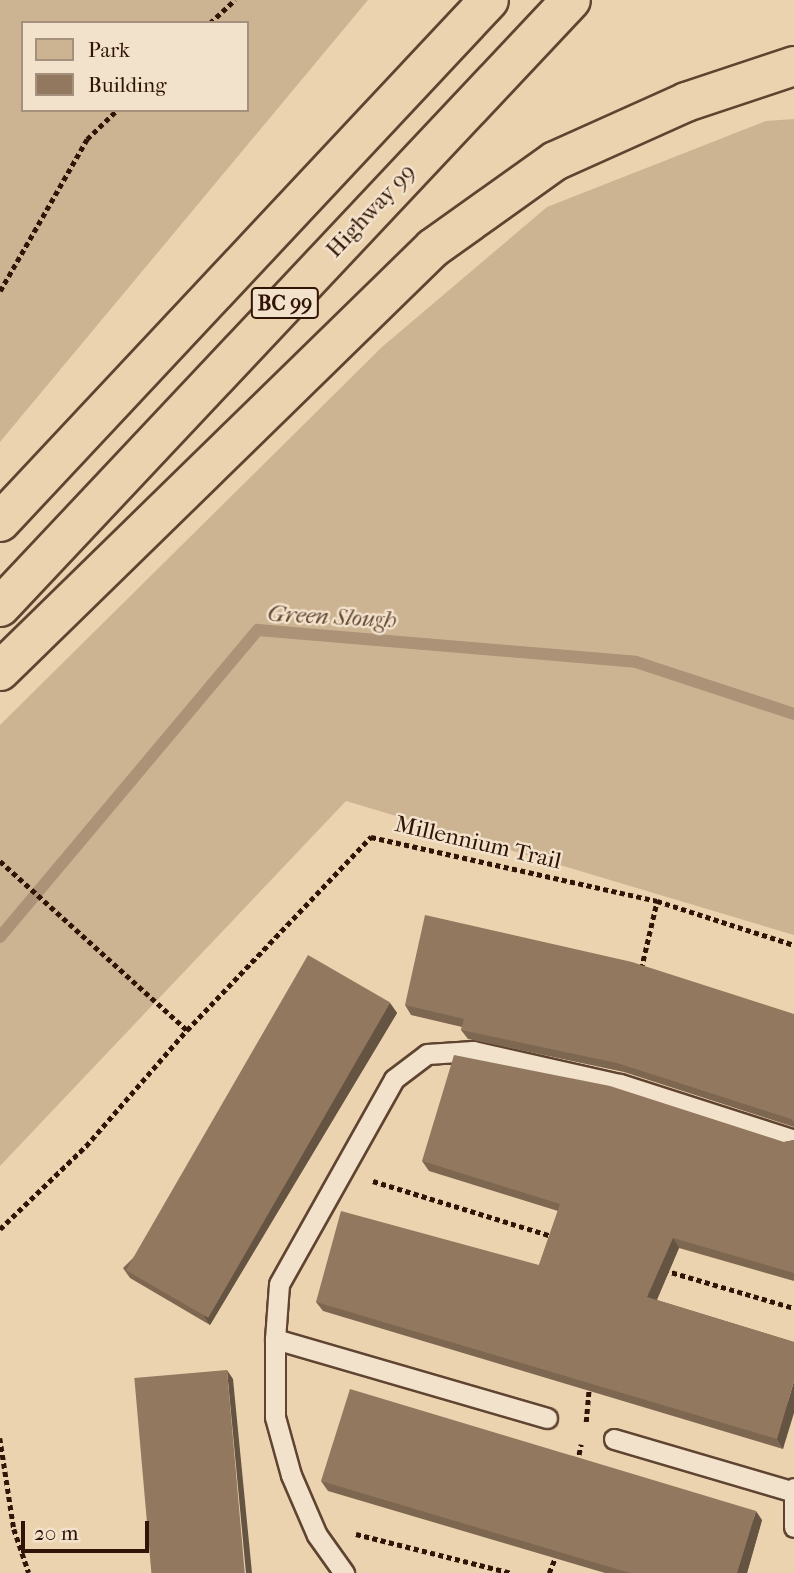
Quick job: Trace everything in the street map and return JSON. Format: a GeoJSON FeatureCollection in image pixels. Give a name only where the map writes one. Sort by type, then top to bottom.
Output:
{"type":"FeatureCollection","features":[{"type":"Feature","properties":{"kind":"highway","name":"BC 99"},"geometry":{"type":"LineString","coordinates":[[0,522],[456,41],[489,0]]}},
{"type":"Feature","properties":{"kind":"highway"},"geometry":{"type":"LineString","coordinates":[[456,41],[498,0]]}},
{"type":"Feature","properties":{"kind":"highway","name":"Highway 99"},"geometry":{"type":"LineString","coordinates":[[0,607],[571,0]]}},
{"type":"Feature","properties":{"kind":"highway"},"geometry":{"type":"LineString","coordinates":[[0,671],[433,248],[567,155],[686,102],[794,66]]}},
{"type":"Feature","properties":{"kind":"lane"},"geometry":{"type":"LineString","coordinates":[[344,1573],[317,1535],[275,1417],[275,1339],[279,1284],[344,1163],[394,1080],[427,1054],[473,1051],[620,1084],[794,1140]]}},
{"type":"Feature","properties":{"kind":"lane"},"geometry":{"type":"LineString","coordinates":[[275,1339],[547,1418]]}},
{"type":"Feature","properties":{"kind":"lane"},"geometry":{"type":"LineString","coordinates":[[614,1439],[792,1490],[794,1527]]}},
{"type":"Feature","properties":{"kind":"path"},"geometry":{"type":"LineString","coordinates":[[212,21],[234,0]]}},
{"type":"Feature","properties":{"kind":"path"},"geometry":{"type":"LineString","coordinates":[[0,291],[87,139],[115,112]]}},
{"type":"Feature","properties":{"kind":"path","name":"Millennium Trail"},"geometry":{"type":"LineString","coordinates":[[0,1228],[86,1146],[187,1030],[371,837],[657,901],[794,945]]}},
{"type":"Feature","properties":{"kind":"path"},"geometry":{"type":"LineString","coordinates":[[0,861],[187,1030]]}},
{"type":"Feature","properties":{"kind":"path"},"geometry":{"type":"LineString","coordinates":[[639,979],[657,901]]}},
{"type":"Feature","properties":{"kind":"path"},"geometry":{"type":"LineString","coordinates":[[344,1163],[379,1185],[559,1239]]}},
{"type":"Feature","properties":{"kind":"path"},"geometry":{"type":"LineString","coordinates":[[650,1266],[794,1308]]}},
{"type":"Feature","properties":{"kind":"path"},"geometry":{"type":"LineString","coordinates":[[575,1474],[589,1382]]}},
{"type":"Feature","properties":{"kind":"path"},"geometry":{"type":"LineString","coordinates":[[0,1438],[14,1529],[29,1573]]}},
{"type":"Feature","properties":{"kind":"path"},"geometry":{"type":"LineString","coordinates":[[317,1535],[375,1534],[511,1573]]}},
{"type":"Feature","properties":{"kind":"path"},"geometry":{"type":"LineString","coordinates":[[549,1573],[562,1541]]}},
{"type":"Feature","properties":{"kind":"green space"},"geometry":{"type":"Polygon","coordinates":[[[0,0],[368,0],[0,442],[0,0]]]}},
{"type":"Feature","properties":{"kind":"green space"},"geometry":{"type":"Polygon","coordinates":[[[794,119],[794,935],[346,801],[0,1166],[0,725],[382,347],[547,207],[766,121],[794,119]]]}},
{"type":"Feature","properties":{"kind":"building"},"geometry":{"type":"Polygon","coordinates":[[[425,915],[632,962],[794,1014],[794,1122],[617,1063],[461,1030],[464,1019],[405,1005],[425,915]]]}},
{"type":"Feature","properties":{"kind":"building"},"geometry":{"type":"Polygon","coordinates":[[[308,955],[390,1002],[208,1318],[126,1270],[308,955]]]}},
{"type":"Feature","properties":{"kind":"building"},"geometry":{"type":"Polygon","coordinates":[[[454,1055],[610,1086],[784,1142],[794,1140],[794,1273],[673,1238],[647,1297],[794,1342],[794,1381],[777,1439],[316,1302],[341,1211],[539,1265],[560,1204],[422,1161],[454,1055]]]}},
{"type":"Feature","properties":{"kind":"building"},"geometry":{"type":"Polygon","coordinates":[[[227,1370],[245,1573],[151,1573],[134,1378],[227,1370]]]}},
{"type":"Feature","properties":{"kind":"building"},"geometry":{"type":"Polygon","coordinates":[[[350,1389],[756,1511],[737,1573],[630,1573],[321,1481],[350,1389]]]}},
{"type":"Feature","properties":{"kind":"waterway","name":"Green Slough"},"geometry":{"type":"LineString","coordinates":[[0,937],[258,630],[636,662],[794,714]]}}]}
